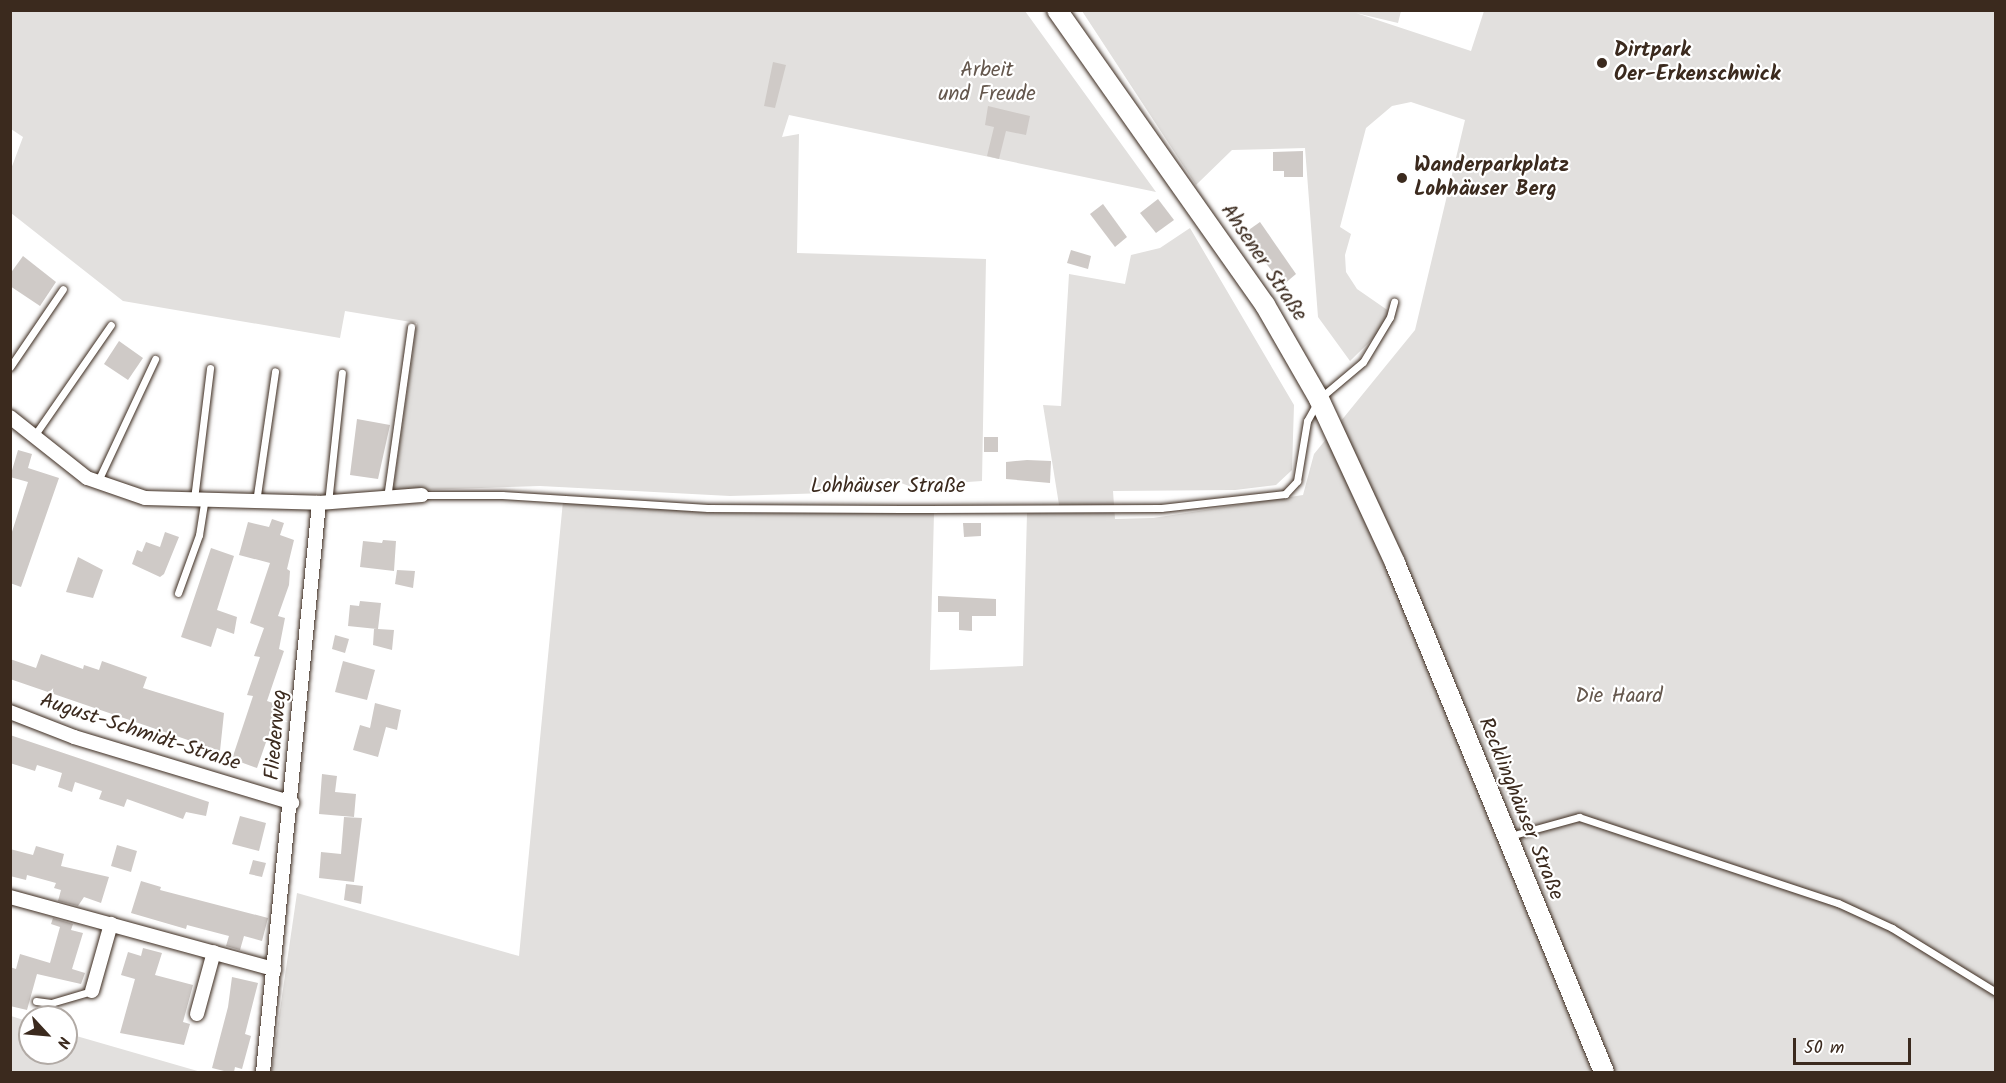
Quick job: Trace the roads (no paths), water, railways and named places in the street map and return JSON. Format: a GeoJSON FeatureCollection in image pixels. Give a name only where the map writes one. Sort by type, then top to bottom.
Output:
{"type":"FeatureCollection","features":[{"type":"Feature","properties":{"kind":"main road","name":"Ahsener Straße"},"geometry":{"type":"LineString","coordinates":[[1057,10],[1265,305],[1319,399],[1395,563]]}},
{"type":"Feature","properties":{"kind":"main road","name":"Recklinghäuser Straße"},"geometry":{"type":"LineString","coordinates":[[1395,563],[1505,838],[1604,1072]]}},
{"type":"Feature","properties":{"kind":"street","name":"Lohhäuser Straße"},"geometry":{"type":"LineString","coordinates":[[10,417],[97,483],[145,498],[199,502],[323,503],[422,495]]}},
{"type":"Feature","properties":{"kind":"street","name":"Fliederweg"},"geometry":{"type":"LineString","coordinates":[[264,1072],[323,503]]}},
{"type":"Feature","properties":{"kind":"street","name":"August-Schmidt-Straße"},"geometry":{"type":"LineString","coordinates":[[10,712],[74,737],[292,803]]}},
{"type":"Feature","properties":{"kind":"street"},"geometry":{"type":"LineString","coordinates":[[15,898],[274,969]]}},
{"type":"Feature","properties":{"kind":"street"},"geometry":{"type":"LineString","coordinates":[[92,991],[111,924]]}},
{"type":"Feature","properties":{"kind":"street"},"geometry":{"type":"LineString","coordinates":[[197,1014],[214,952]]}},
{"type":"Feature","properties":{"kind":"lane"},"geometry":{"type":"LineString","coordinates":[[10,367],[63,289]]}},
{"type":"Feature","properties":{"kind":"lane"},"geometry":{"type":"LineString","coordinates":[[1319,399],[1363,362],[1390,317],[1394,302]]}},
{"type":"Feature","properties":{"kind":"lane"},"geometry":{"type":"LineString","coordinates":[[34,436],[111,325]]}},
{"type":"Feature","properties":{"kind":"lane"},"geometry":{"type":"LineString","coordinates":[[387,498],[411,327]]}},
{"type":"Feature","properties":{"kind":"lane"},"geometry":{"type":"LineString","coordinates":[[97,483],[155,359]]}},
{"type":"Feature","properties":{"kind":"lane"},"geometry":{"type":"LineString","coordinates":[[178,594],[200,535],[199,502],[210,368]]}},
{"type":"Feature","properties":{"kind":"lane"},"geometry":{"type":"LineString","coordinates":[[256,502],[275,371]]}},
{"type":"Feature","properties":{"kind":"lane"},"geometry":{"type":"LineString","coordinates":[[323,503],[342,373]]}},
{"type":"Feature","properties":{"kind":"lane","name":"Lohhäuser Straße"},"geometry":{"type":"LineString","coordinates":[[422,495],[502,495],[708,508],[1161,508],[1285,494],[1297,481],[1307,421],[1319,399]]}},
{"type":"Feature","properties":{"kind":"lane"},"geometry":{"type":"LineString","coordinates":[[1505,838],[1579,817],[1838,903],[1892,928],[1995,992]]}},
{"type":"Feature","properties":{"kind":"lane"},"geometry":{"type":"LineString","coordinates":[[36,1001],[51,1003],[92,991]]}},
{"type":"Feature","properties":{"kind":"place","name":"Dirtpark Oer-Erkenschwick"},"geometry":{"type":"Point","coordinates":[1602,63]}},
{"type":"Feature","properties":{"kind":"place","name":"Wanderparkplatz Lohhäuser Berg"},"geometry":{"type":"Point","coordinates":[1402,178]}},
{"type":"Feature","properties":{"kind":"park label","name":"Arbeit und Freude"},"geometry":{"type":"Point","coordinates":[987,83]}},
{"type":"Feature","properties":{"kind":"park label","name":"Die Haard"},"geometry":{"type":"Point","coordinates":[1619,697]}}]}
